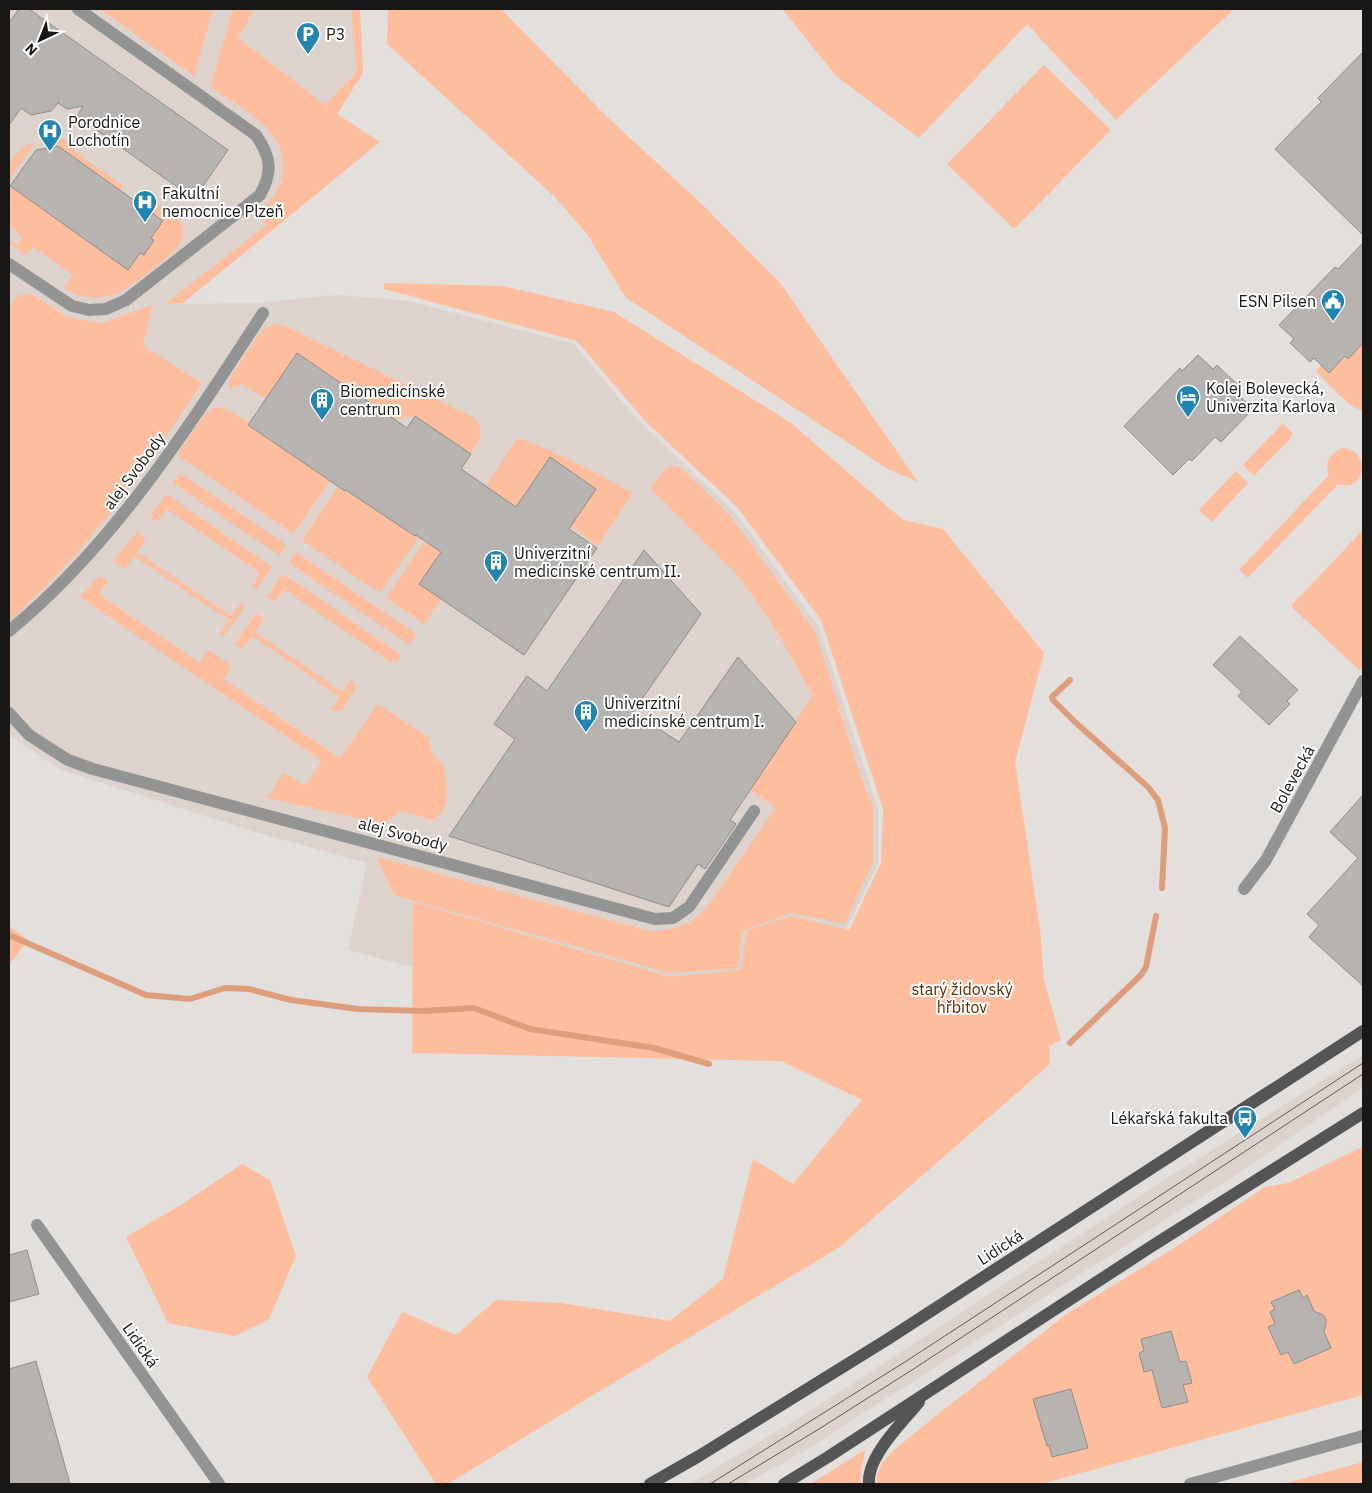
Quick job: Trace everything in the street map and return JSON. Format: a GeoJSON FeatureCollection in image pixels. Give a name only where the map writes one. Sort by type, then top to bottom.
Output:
{"type":"FeatureCollection","features":[{"type":"Feature","properties":{"kind":"main road","name":"Lidická"},"geometry":{"type":"LineString","coordinates":[[650,1484],[775,1410],[888,1339],[1363,1031]]}},
{"type":"Feature","properties":{"kind":"main road"},"geometry":{"type":"LineString","coordinates":[[784,1484],[1152,1246],[1363,1113]]}},
{"type":"Feature","properties":{"kind":"main road"},"geometry":{"type":"LineString","coordinates":[[869,1484],[874,1462],[881,1448],[927,1393]]}},
{"type":"Feature","properties":{"kind":"street"},"geometry":{"type":"LineString","coordinates":[[9,264],[72,306],[89,310],[106,309],[126,300],[260,195],[266,183],[269,168],[265,148],[256,135],[78,9]]}},
{"type":"Feature","properties":{"kind":"street","name":"alej Svobody"},"geometry":{"type":"LineString","coordinates":[[9,631],[63,583],[126,511],[215,387],[264,313]]}},
{"type":"Feature","properties":{"kind":"street","name":"Bolevecká"},"geometry":{"type":"LineString","coordinates":[[1244,889],[1266,860],[1363,681]]}},
{"type":"Feature","properties":{"kind":"street","name":"alej Svobody"},"geometry":{"type":"LineString","coordinates":[[9,713],[29,735],[68,760],[655,919],[673,918],[689,907],[754,810]]}},
{"type":"Feature","properties":{"kind":"street","name":"Lidická"},"geometry":{"type":"LineString","coordinates":[[37,1225],[219,1484]]}},
{"type":"Feature","properties":{"kind":"street"},"geometry":{"type":"LineString","coordinates":[[1190,1484],[1363,1436]]}},
{"type":"Feature","properties":{"kind":"shaded area"},"geometry":{"type":"Polygon","coordinates":[[[9,9],[360,9],[363,73],[337,114],[380,142],[172,304],[255,303],[337,295],[408,301],[574,344],[631,413],[737,515],[818,626],[878,809],[878,863],[847,928],[819,960],[653,993],[404,965],[348,950],[367,863],[255,832],[62,770],[9,735],[9,9]]]}},
{"type":"Feature","properties":{"kind":"shaded area"},"geometry":{"type":"Polygon","coordinates":[[[1363,1055],[1363,1088],[1237,1174],[806,1450],[745,1484],[690,1484],[815,1408],[1133,1200],[1363,1055]]]}},
{"type":"Feature","properties":{"kind":"green space"},"geometry":{"type":"Polygon","coordinates":[[[100,9],[213,9],[194,76],[100,9]]]}},
{"type":"Feature","properties":{"kind":"green space"},"geometry":{"type":"Polygon","coordinates":[[[233,9],[254,9],[238,38],[325,105],[357,72],[351,9],[360,9],[363,73],[337,114],[380,142],[183,303],[165,304],[267,225],[259,211],[275,194],[282,178],[283,157],[279,144],[271,133],[261,122],[212,88],[211,84],[233,9]]]}},
{"type":"Feature","properties":{"kind":"green space"},"geometry":{"type":"Polygon","coordinates":[[[388,9],[501,9],[607,117],[704,206],[781,284],[918,482],[888,469],[626,298],[587,234],[555,197],[387,44],[388,9]]]}},
{"type":"Feature","properties":{"kind":"green space"},"geometry":{"type":"Polygon","coordinates":[[[782,9],[1234,9],[1116,120],[1027,24],[919,138],[837,77],[782,9]]]}},
{"type":"Feature","properties":{"kind":"green space"},"geometry":{"type":"Polygon","coordinates":[[[1044,65],[1111,130],[1014,229],[947,164],[1044,65]]]}},
{"type":"Feature","properties":{"kind":"green space"},"geometry":{"type":"Polygon","coordinates":[[[55,139],[63,139],[74,144],[76,146],[74,151],[123,186],[120,191],[57,146],[55,139]]]}},
{"type":"Feature","properties":{"kind":"green space"},"geometry":{"type":"Polygon","coordinates":[[[35,142],[9,180],[9,167],[12,160],[24,147],[35,142]]]}},
{"type":"Feature","properties":{"kind":"green space"},"geometry":{"type":"Polygon","coordinates":[[[10,186],[128,270],[140,253],[144,255],[154,241],[132,199],[135,195],[151,206],[155,202],[175,217],[183,228],[183,238],[162,262],[129,287],[110,295],[96,297],[77,294],[64,288],[73,275],[33,247],[26,255],[9,243],[9,240],[17,244],[22,238],[9,223],[10,186]]]}},
{"type":"Feature","properties":{"kind":"green space","name":"starý židovský hřbitov"},"geometry":{"type":"Polygon","coordinates":[[[384,283],[503,286],[614,312],[791,423],[903,520],[943,529],[1044,653],[1015,762],[1040,929],[1044,980],[1061,1040],[1049,1046],[1050,1064],[840,1247],[448,1484],[436,1484],[367,1377],[402,1312],[456,1335],[496,1300],[561,1303],[670,1321],[723,1279],[753,1159],[793,1184],[862,1100],[781,1061],[412,1053],[413,902],[670,977],[741,970],[747,931],[791,916],[849,930],[881,863],[883,809],[821,620],[737,507],[645,421],[577,341],[384,289],[384,283]]]}},
{"type":"Feature","properties":{"kind":"green space"},"geometry":{"type":"Polygon","coordinates":[[[32,294],[67,317],[103,323],[152,305],[143,346],[202,383],[142,471],[105,519],[59,572],[9,621],[9,308],[17,296],[32,294]]]}},
{"type":"Feature","properties":{"kind":"green space"},"geometry":{"type":"Polygon","coordinates":[[[275,324],[291,329],[473,417],[480,431],[477,444],[470,454],[415,416],[394,419],[266,399],[243,384],[231,388],[229,384],[230,378],[261,332],[275,324]]]}},
{"type":"Feature","properties":{"kind":"green space"},"geometry":{"type":"Polygon","coordinates":[[[1363,343],[1363,410],[1351,405],[1316,371],[1321,365],[1329,373],[1345,356],[1348,359],[1363,343]]]}},
{"type":"Feature","properties":{"kind":"green space"},"geometry":{"type":"Polygon","coordinates":[[[219,407],[228,410],[249,423],[248,426],[330,481],[293,534],[177,455],[204,416],[214,408],[219,407]]]}},
{"type":"Feature","properties":{"kind":"green space"},"geometry":{"type":"Polygon","coordinates":[[[1283,423],[1293,434],[1254,476],[1243,465],[1283,423]]]}},
{"type":"Feature","properties":{"kind":"green space"},"geometry":{"type":"Polygon","coordinates":[[[518,438],[577,463],[633,493],[598,546],[570,526],[550,457],[516,507],[486,486],[518,438]]]}},
{"type":"Feature","properties":{"kind":"green space"},"geometry":{"type":"Polygon","coordinates":[[[1343,448],[1352,451],[1358,456],[1362,470],[1359,478],[1354,483],[1347,485],[1338,484],[1248,578],[1239,570],[1329,475],[1327,466],[1329,458],[1343,448]]]}},
{"type":"Feature","properties":{"kind":"green space"},"geometry":{"type":"Polygon","coordinates":[[[667,467],[680,467],[730,516],[816,633],[856,763],[873,808],[873,861],[845,924],[791,913],[742,931],[738,968],[669,973],[394,895],[377,857],[649,931],[665,930],[686,924],[705,910],[776,808],[750,790],[813,695],[773,625],[737,574],[650,488],[667,467]]]}},
{"type":"Feature","properties":{"kind":"green space"},"geometry":{"type":"Polygon","coordinates":[[[1236,471],[1248,483],[1212,522],[1199,510],[1236,471]]]}},
{"type":"Feature","properties":{"kind":"green space"},"geometry":{"type":"Polygon","coordinates":[[[180,473],[286,545],[279,555],[173,483],[180,473]]]}},
{"type":"Feature","properties":{"kind":"green space"},"geometry":{"type":"Polygon","coordinates":[[[338,487],[345,491],[347,488],[414,536],[419,537],[380,593],[302,540],[338,487]]]}},
{"type":"Feature","properties":{"kind":"green space"},"geometry":{"type":"Polygon","coordinates":[[[166,494],[272,567],[256,589],[252,587],[260,573],[167,509],[157,522],[150,517],[166,494]]]}},
{"type":"Feature","properties":{"kind":"green space"},"geometry":{"type":"Polygon","coordinates":[[[1363,530],[1363,666],[1360,671],[1291,606],[1363,530]]]}},
{"type":"Feature","properties":{"kind":"green space"},"geometry":{"type":"Polygon","coordinates":[[[137,532],[146,538],[137,552],[231,616],[241,603],[245,606],[224,636],[220,634],[229,620],[134,556],[125,569],[113,561],[137,532]]]}},
{"type":"Feature","properties":{"kind":"green space"},"geometry":{"type":"Polygon","coordinates":[[[425,541],[441,552],[419,583],[441,599],[424,624],[386,598],[425,541]]]}},
{"type":"Feature","properties":{"kind":"green space"},"geometry":{"type":"Polygon","coordinates":[[[296,552],[416,634],[409,644],[289,563],[296,552]]]}},
{"type":"Feature","properties":{"kind":"green space"},"geometry":{"type":"Polygon","coordinates":[[[283,574],[401,655],[397,662],[393,659],[390,662],[284,589],[275,602],[267,597],[283,574]]]}},
{"type":"Feature","properties":{"kind":"green space"},"geometry":{"type":"Polygon","coordinates":[[[100,576],[108,581],[99,594],[199,663],[209,650],[231,666],[223,679],[340,758],[378,704],[428,737],[433,754],[444,767],[447,784],[446,804],[435,821],[401,811],[383,824],[267,798],[284,773],[305,786],[322,761],[80,597],[100,576]]]}},
{"type":"Feature","properties":{"kind":"green space"},"geometry":{"type":"Polygon","coordinates":[[[256,613],[263,619],[255,632],[342,692],[352,679],[356,686],[355,690],[342,709],[338,711],[331,710],[339,696],[252,636],[242,649],[235,644],[256,613]]]}},
{"type":"Feature","properties":{"kind":"green space"},"geometry":{"type":"Polygon","coordinates":[[[9,926],[28,940],[9,965],[9,926]]]}},
{"type":"Feature","properties":{"kind":"green space"},"geometry":{"type":"Polygon","coordinates":[[[1362,1147],[1363,1395],[1041,1484],[877,1484],[877,1476],[882,1463],[894,1450],[1068,1313],[1179,1245],[1265,1187],[1288,1183],[1362,1147]]]}},
{"type":"Feature","properties":{"kind":"green space"},"geometry":{"type":"Polygon","coordinates":[[[242,1164],[270,1180],[296,1256],[269,1319],[235,1336],[168,1323],[126,1237],[184,1203],[242,1164]]]}},
{"type":"Feature","properties":{"kind":"green space"},"geometry":{"type":"Polygon","coordinates":[[[865,1451],[860,1484],[812,1484],[812,1483],[865,1451]]]}},
{"type":"Feature","properties":{"kind":"green space"},"geometry":{"type":"Polygon","coordinates":[[[1363,1462],[1363,1484],[1283,1484],[1363,1462]]]}},
{"type":"Feature","properties":{"kind":"building"},"geometry":{"type":"Polygon","coordinates":[[[19,9],[29,9],[228,150],[194,199],[77,116],[83,106],[67,109],[58,103],[51,111],[31,115],[21,108],[9,125],[9,23],[19,9]]]}},
{"type":"Feature","properties":{"kind":"building"},"geometry":{"type":"Polygon","coordinates":[[[1363,52],[1363,235],[1275,149],[1321,102],[1318,98],[1363,52]]]}},
{"type":"Feature","properties":{"kind":"building"},"geometry":{"type":"Polygon","coordinates":[[[58,146],[163,221],[151,238],[154,240],[144,255],[140,253],[128,270],[10,186],[36,150],[58,146]]]}},
{"type":"Feature","properties":{"kind":"building"},"geometry":{"type":"Polygon","coordinates":[[[1363,243],[1363,343],[1348,359],[1345,356],[1329,373],[1314,358],[1310,362],[1290,343],[1294,339],[1279,325],[1335,267],[1338,269],[1363,243]]]}},
{"type":"Feature","properties":{"kind":"building"},"geometry":{"type":"Polygon","coordinates":[[[297,353],[407,428],[415,416],[471,454],[461,469],[516,507],[550,457],[596,489],[569,529],[597,548],[524,655],[419,584],[441,552],[345,491],[248,425],[297,353]]]}},
{"type":"Feature","properties":{"kind":"building","name":"Kolej Bolevecká, Univerzita Karlova"},"geometry":{"type":"Polygon","coordinates":[[[1198,355],[1213,369],[1217,365],[1242,389],[1238,394],[1253,409],[1221,442],[1215,437],[1192,461],[1189,459],[1173,475],[1124,426],[1180,368],[1182,371],[1198,355]]]}},
{"type":"Feature","properties":{"kind":"building","name":"Univerzitní medicínské centrum I."},"geometry":{"type":"Polygon","coordinates":[[[644,550],[701,614],[633,712],[679,742],[738,657],[796,722],[730,820],[736,824],[705,869],[698,864],[669,907],[449,836],[515,739],[494,724],[527,676],[547,691],[644,550]]]}},
{"type":"Feature","properties":{"kind":"building"},"geometry":{"type":"Polygon","coordinates":[[[1240,636],[1298,690],[1287,701],[1290,704],[1269,725],[1238,696],[1242,692],[1213,665],[1240,636]]]}},
{"type":"Feature","properties":{"kind":"building"},"geometry":{"type":"Polygon","coordinates":[[[1363,795],[1363,986],[1309,937],[1319,925],[1307,914],[1358,858],[1330,832],[1363,795]]]}},
{"type":"Feature","properties":{"kind":"building"},"geometry":{"type":"Polygon","coordinates":[[[27,1250],[39,1294],[9,1302],[9,1255],[27,1250]]]}},
{"type":"Feature","properties":{"kind":"building"},"geometry":{"type":"Polygon","coordinates":[[[1299,1290],[1303,1298],[1307,1295],[1314,1311],[1323,1315],[1326,1319],[1324,1332],[1331,1348],[1294,1364],[1288,1352],[1281,1355],[1268,1327],[1275,1324],[1270,1312],[1275,1309],[1271,1302],[1299,1290]]]}},
{"type":"Feature","properties":{"kind":"building"},"geometry":{"type":"Polygon","coordinates":[[[1171,1331],[1180,1362],[1186,1361],[1192,1383],[1183,1385],[1188,1402],[1162,1408],[1152,1370],[1144,1372],[1139,1353],[1144,1351],[1141,1339],[1171,1331]]]}},
{"type":"Feature","properties":{"kind":"building"},"geometry":{"type":"Polygon","coordinates":[[[36,1361],[70,1484],[9,1484],[9,1369],[36,1361]]]}},
{"type":"Feature","properties":{"kind":"building"},"geometry":{"type":"Polygon","coordinates":[[[1071,1389],[1088,1448],[1052,1457],[1033,1399],[1071,1389]]]}},
{"type":"Feature","properties":{"kind":"waterway"},"geometry":{"type":"LineString","coordinates":[[1070,680],[1052,697],[1053,700],[1148,787],[1158,800],[1165,828],[1162,888]]}},
{"type":"Feature","properties":{"kind":"waterway"},"geometry":{"type":"LineString","coordinates":[[1070,1043],[1141,975],[1146,967],[1156,916]]}},
{"type":"Feature","properties":{"kind":"waterway"},"geometry":{"type":"LineString","coordinates":[[9,935],[146,995],[190,999],[225,988],[249,989],[291,1000],[358,1009],[423,1011],[474,1008],[530,1029],[654,1048],[709,1064]]}},
{"type":"Feature","properties":{"kind":"tram line"},"geometry":{"type":"LineString","coordinates":[[710,1484],[908,1360],[1363,1063]]}},
{"type":"Feature","properties":{"kind":"tram line"},"geometry":{"type":"LineString","coordinates":[[728,1484],[915,1368],[1363,1074]]}},
{"type":"Feature","properties":{"kind":"place","name":"P3"},"geometry":{"type":"Point","coordinates":[308,55]}},
{"type":"Feature","properties":{"kind":"place","name":"Porodnice Lochotín"},"geometry":{"type":"Point","coordinates":[50,152]}},
{"type":"Feature","properties":{"kind":"place","name":"Fakultní nemocnice Plzeň"},"geometry":{"type":"Point","coordinates":[145,223]}},
{"type":"Feature","properties":{"kind":"place","name":"ESN Pilsen"},"geometry":{"type":"Point","coordinates":[1333,322]}},
{"type":"Feature","properties":{"kind":"place","name":"Kolej Bolevecká, Univerzita Karlova"},"geometry":{"type":"Point","coordinates":[1188,418]}},
{"type":"Feature","properties":{"kind":"place","name":"Biomedicínské centrum"},"geometry":{"type":"Point","coordinates":[322,421]}},
{"type":"Feature","properties":{"kind":"place","name":"Univerzitní medicínské centrum II."},"geometry":{"type":"Point","coordinates":[496,583]}},
{"type":"Feature","properties":{"kind":"place","name":"Univerzitní medicínské centrum I."},"geometry":{"type":"Point","coordinates":[586,733]}},
{"type":"Feature","properties":{"kind":"place","name":"Lékařská fakulta"},"geometry":{"type":"Point","coordinates":[1245,1139]}}]}
